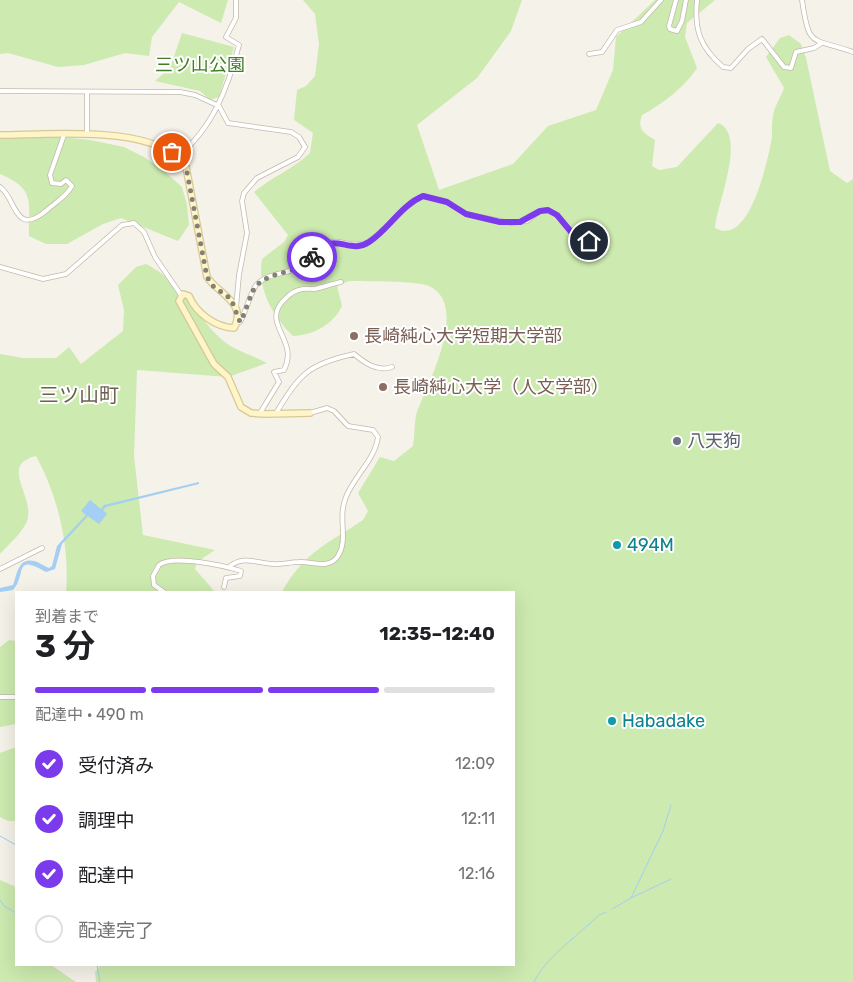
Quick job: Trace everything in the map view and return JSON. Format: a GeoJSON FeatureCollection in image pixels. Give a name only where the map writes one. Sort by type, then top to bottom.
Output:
{"type":"FeatureCollection","features":[{"type":"Feature","properties":{"kind":"street"},"geometry":{"type":"LineString","coordinates":[[178,156],[196,138],[219,106],[239,45],[226,37],[236,18],[236,0]]}},
{"type":"Feature","properties":{"kind":"street"},"geometry":{"type":"LineString","coordinates":[[589,54],[604,50],[617,30],[641,22],[661,0]]}},
{"type":"Feature","properties":{"kind":"street"},"geometry":{"type":"LineString","coordinates":[[676,0],[668,26],[670,29],[678,31],[686,0]]}},
{"type":"Feature","properties":{"kind":"street"},"geometry":{"type":"LineString","coordinates":[[697,0],[695,16],[699,36],[723,67],[731,68],[748,48],[762,39],[784,67],[787,68],[791,68],[796,52],[814,48],[822,43]]}},
{"type":"Feature","properties":{"kind":"street"},"geometry":{"type":"LineString","coordinates":[[802,0],[809,34],[813,40],[853,52]]}},
{"type":"Feature","properties":{"kind":"street"},"geometry":{"type":"LineString","coordinates":[[0,91],[180,92],[195,95],[219,106],[228,123],[291,132],[299,137],[304,147],[298,157],[257,178],[244,193],[242,201],[248,233],[239,274],[237,319],[234,328],[221,324],[197,311],[187,294],[181,295]]}},
{"type":"Feature","properties":{"kind":"street"},"geometry":{"type":"LineString","coordinates":[[87,92],[87,134]]}},
{"type":"Feature","properties":{"kind":"street"},"geometry":{"type":"LineString","coordinates":[[0,135],[116,135],[167,150],[178,156],[186,167],[207,277],[213,286],[231,299],[236,311]]}},
{"type":"Feature","properties":{"kind":"street"},"geometry":{"type":"LineString","coordinates":[[0,187],[18,215],[24,219],[38,217],[64,197],[72,186],[70,182],[66,180],[60,184],[52,183],[50,175],[64,135]]}},
{"type":"Feature","properties":{"kind":"street"},"geometry":{"type":"LineString","coordinates":[[237,319],[240,322],[246,313],[256,285],[272,274],[297,268],[310,261],[319,248],[333,242],[353,246],[368,243],[414,200],[423,196],[447,202],[466,214],[500,222],[520,222],[540,211],[548,210],[557,215],[582,245],[589,241]]}},
{"type":"Feature","properties":{"kind":"street"},"geometry":{"type":"LineString","coordinates":[[0,267],[43,279],[66,274],[122,225],[134,223],[144,232],[155,257],[181,295]]}},
{"type":"Feature","properties":{"kind":"street"},"geometry":{"type":"LineString","coordinates":[[259,414],[279,382],[274,372],[284,370],[289,360],[286,343],[276,320],[277,310],[284,300],[299,290],[314,289],[341,282]]}},
{"type":"Feature","properties":{"kind":"street"},"geometry":{"type":"LineString","coordinates":[[181,295],[179,301],[188,321],[214,364],[228,377],[240,406],[252,413],[259,414],[310,413],[328,408],[334,411],[344,424],[373,430],[378,437],[375,451],[350,487],[342,509],[344,537],[340,553],[332,562],[326,564],[299,562],[273,564],[246,559],[229,568]]}},
{"type":"Feature","properties":{"kind":"street"},"geometry":{"type":"LineString","coordinates":[[276,413],[289,391],[304,374],[326,360],[354,354],[370,366],[386,369],[392,367]]}},
{"type":"Feature","properties":{"kind":"street"},"geometry":{"type":"LineString","coordinates":[[0,569],[42,548]]}},
{"type":"Feature","properties":{"kind":"street"},"geometry":{"type":"LineString","coordinates":[[163,591],[153,581],[156,570],[162,562],[194,562],[241,571],[240,576],[226,578],[224,587]]}},
{"type":"Feature","properties":{"kind":"street"},"geometry":{"type":"LineString","coordinates":[[0,697],[15,697]]}},
{"type":"Feature","properties":{"kind":"green space"},"geometry":{"type":"Polygon","coordinates":[[[0,0],[228,0],[221,23],[179,2],[152,37],[149,56],[125,53],[84,65],[58,67],[8,53],[0,54],[0,0]]]}},
{"type":"Feature","properties":{"kind":"green space"},"geometry":{"type":"Polygon","coordinates":[[[303,0],[522,0],[511,31],[477,78],[417,125],[439,190],[513,164],[548,126],[596,110],[613,70],[616,37],[655,0],[715,0],[687,23],[685,37],[697,68],[672,95],[642,115],[640,124],[644,133],[655,140],[652,166],[659,170],[677,167],[718,123],[727,130],[730,141],[730,155],[715,228],[727,231],[737,226],[746,216],[754,201],[769,154],[774,113],[784,88],[766,57],[780,38],[789,35],[801,44],[806,58],[830,171],[847,183],[853,179],[853,982],[96,982],[95,972],[100,966],[515,966],[515,591],[283,591],[307,558],[363,520],[368,511],[358,493],[380,457],[394,461],[413,446],[417,412],[436,364],[446,327],[446,310],[441,296],[429,286],[422,284],[349,281],[337,286],[342,306],[328,324],[308,334],[293,336],[279,320],[268,301],[262,280],[262,259],[284,242],[288,235],[254,192],[297,164],[310,153],[313,133],[294,120],[297,90],[306,86],[315,76],[319,44],[315,14],[303,0]]]}},
{"type":"Feature","properties":{"kind":"green space","name":"三ツ山公園"},"geometry":{"type":"Polygon","coordinates":[[[182,33],[234,47],[219,97],[210,100],[200,91],[155,81],[170,68],[182,33]]]}},
{"type":"Feature","properties":{"kind":"green space"},"geometry":{"type":"Polygon","coordinates":[[[0,131],[90,140],[124,147],[144,157],[182,187],[187,205],[189,225],[178,241],[121,218],[103,224],[67,244],[46,244],[29,236],[29,206],[25,192],[12,180],[0,174],[0,131]]]}},
{"type":"Feature","properties":{"kind":"green space"},"geometry":{"type":"Polygon","coordinates":[[[146,264],[158,271],[177,288],[210,328],[224,341],[267,363],[228,377],[137,370],[134,456],[143,535],[215,550],[197,562],[195,569],[214,591],[66,591],[66,557],[61,522],[51,488],[36,456],[25,460],[20,466],[19,473],[28,508],[27,522],[17,537],[0,554],[0,354],[23,358],[56,358],[69,347],[81,364],[123,331],[124,310],[118,285],[136,267],[146,264]]]}},
{"type":"Feature","properties":{"kind":"green space"},"geometry":{"type":"Polygon","coordinates":[[[9,640],[15,641],[15,724],[0,727],[0,647],[9,640]]]}},
{"type":"Feature","properties":{"kind":"green space"},"geometry":{"type":"Polygon","coordinates":[[[15,747],[15,821],[8,821],[0,817],[0,753],[15,747]]]}},
{"type":"Feature","properties":{"kind":"green space"},"geometry":{"type":"Polygon","coordinates":[[[0,880],[15,887],[15,966],[52,966],[76,982],[0,982],[0,880]]]}},
{"type":"Feature","properties":{"kind":"water"},"geometry":{"type":"Polygon","coordinates":[[[199,482],[199,484],[106,507],[103,510],[107,514],[99,524],[88,516],[62,544],[55,569],[46,572],[36,567],[25,565],[13,590],[0,592],[0,588],[13,585],[21,564],[29,560],[49,568],[52,566],[57,546],[86,515],[81,511],[90,500],[101,509],[104,505],[199,482]]]}},
{"type":"Feature","properties":{"kind":"waterway"},"geometry":{"type":"LineString","coordinates":[[612,909],[631,898],[663,831],[671,805]]}},
{"type":"Feature","properties":{"kind":"waterway"},"geometry":{"type":"LineString","coordinates":[[0,836],[15,844]]}},
{"type":"Feature","properties":{"kind":"waterway"},"geometry":{"type":"LineString","coordinates":[[631,898],[671,879]]}},
{"type":"Feature","properties":{"kind":"waterway"},"geometry":{"type":"LineString","coordinates":[[0,900],[4,906],[15,912]]}},
{"type":"Feature","properties":{"kind":"waterway"},"geometry":{"type":"LineString","coordinates":[[534,982],[554,955],[599,915],[606,912]]}},
{"type":"Feature","properties":{"kind":"waterway"},"geometry":{"type":"LineString","coordinates":[[97,966],[100,982]]}},
{"type":"Feature","properties":{"kind":"way so far"},"geometry":{"type":"LineString","coordinates":[[172,152],[178,156],[186,167],[203,267],[213,286],[226,294],[234,303],[237,319],[240,322],[246,313],[256,285],[272,274],[297,268],[310,261],[312,257]]}},
{"type":"Feature","properties":{"kind":"place","name":"長崎純心大学短期大学部"},"geometry":{"type":"Point","coordinates":[354,336]}},
{"type":"Feature","properties":{"kind":"place","name":"長崎純心大学（人文学部）"},"geometry":{"type":"Point","coordinates":[383,387]}},
{"type":"Feature","properties":{"kind":"place","name":"八天狗"},"geometry":{"type":"Point","coordinates":[677,441]}},
{"type":"Feature","properties":{"kind":"place","name":"494M"},"geometry":{"type":"Point","coordinates":[617,545]}},
{"type":"Feature","properties":{"kind":"place","name":"Habadake"},"geometry":{"type":"Point","coordinates":[612,721]}},
{"type":"Feature","properties":{"kind":"district","name":"三ツ山町"},"geometry":{"type":"Point","coordinates":[79,395]}},
{"type":"Feature","properties":{"kind":"route"},"geometry":{"type":"LineString","coordinates":[[312,257],[319,248],[333,242],[353,246],[368,243],[404,208],[423,196],[447,202],[466,214],[500,222],[527,221],[534,214],[548,210],[557,215],[582,245],[589,241]]}}]}
